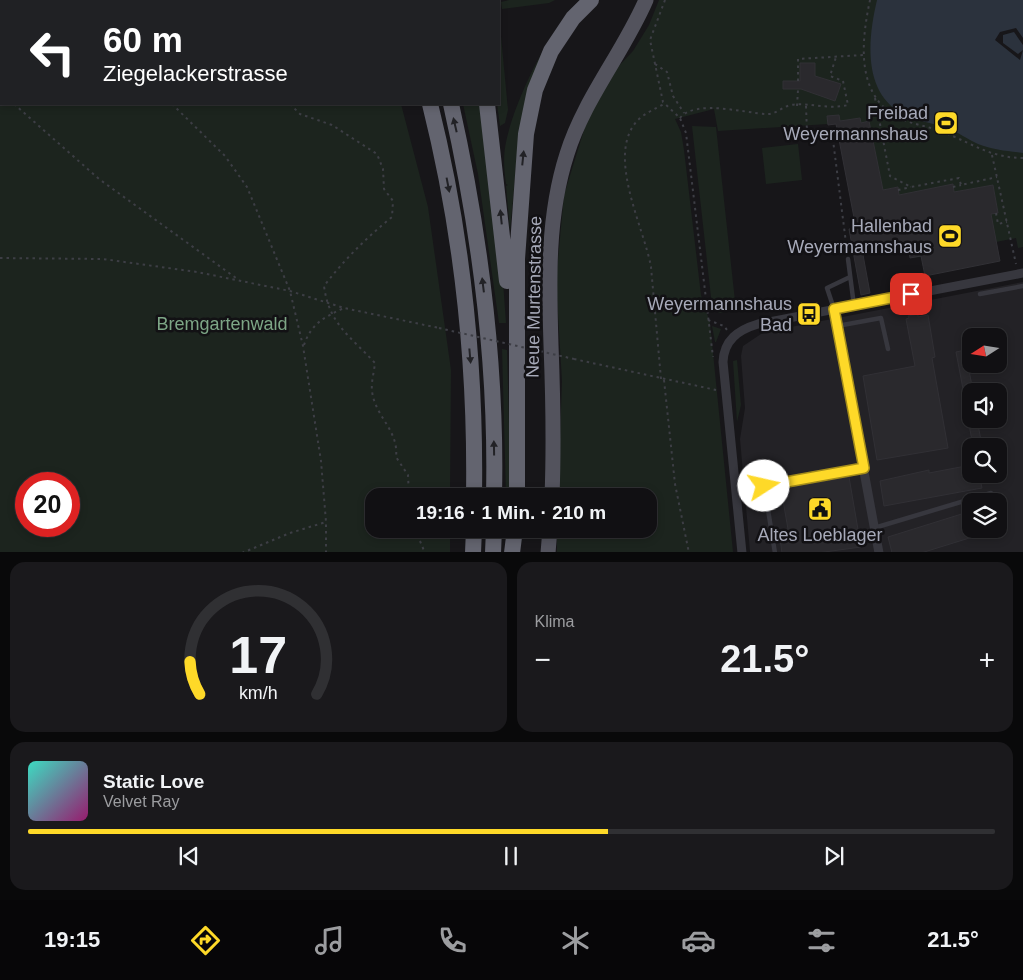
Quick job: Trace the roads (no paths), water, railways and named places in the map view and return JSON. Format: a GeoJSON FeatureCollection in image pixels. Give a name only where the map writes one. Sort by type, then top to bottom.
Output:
{"type":"FeatureCollection","features":[{"type":"Feature","properties":{"kind":"highway"},"geometry":{"type":"LineString","coordinates":[[517,488],[518,229],[524,150],[530,111],[540,77],[551,51],[573,18],[592,0]]}},
{"type":"Feature","properties":{"kind":"highway"},"geometry":{"type":"LineString","coordinates":[[430,105],[449,191],[464,290],[473,395],[474,488]]}},
{"type":"Feature","properties":{"kind":"highway"},"geometry":{"type":"LineString","coordinates":[[450,105],[474,218],[486,306],[493,404],[494,488]]}},
{"type":"Feature","properties":{"kind":"highway"},"geometry":{"type":"LineString","coordinates":[[487,105],[502,219],[517,405]]}},
{"type":"Feature","properties":{"kind":"highway"},"geometry":{"type":"LineString","coordinates":[[472,552],[473,538]]}},
{"type":"Feature","properties":{"kind":"highway"},"geometry":{"type":"LineString","coordinates":[[492,552],[493,538]]}},
{"type":"Feature","properties":{"kind":"highway"},"geometry":{"type":"LineString","coordinates":[[512,552],[514,538]]}},
{"type":"Feature","properties":{"kind":"main road","name":"Neue Murtenstrasse"},"geometry":{"type":"LineString","coordinates":[[552,488],[550,268],[556,196],[567,154],[577,127],[636,22],[646,0]]}},
{"type":"Feature","properties":{"kind":"main road"},"geometry":{"type":"LineString","coordinates":[[548,552],[549,538]]}},
{"type":"Feature","properties":{"kind":"street"},"geometry":{"type":"LineString","coordinates":[[742,552],[724,373],[725,350],[730,340],[738,333],[758,324],[1020,273]]}},
{"type":"Feature","properties":{"kind":"street"},"geometry":{"type":"LineString","coordinates":[[834,309],[879,552]]}},
{"type":"Feature","properties":{"kind":"lane"},"geometry":{"type":"LineString","coordinates":[[848,259],[853,298]]}},
{"type":"Feature","properties":{"kind":"lane"},"geometry":{"type":"LineString","coordinates":[[834,309],[827,288],[850,277]]}},
{"type":"Feature","properties":{"kind":"lane"},"geometry":{"type":"LineString","coordinates":[[980,281],[981,294],[1023,286]]}},
{"type":"Feature","properties":{"kind":"lane"},"geometry":{"type":"LineString","coordinates":[[837,326],[882,318],[888,349]]}},
{"type":"Feature","properties":{"kind":"lane"},"geometry":{"type":"LineString","coordinates":[[775,552],[764,486],[864,468]]}},
{"type":"Feature","properties":{"kind":"lane"},"geometry":{"type":"LineString","coordinates":[[874,528],[962,502]]}},
{"type":"Feature","properties":{"kind":"place","name":"Freibad Weyermannshaus"},"geometry":{"type":"Point","coordinates":[946,123]}},
{"type":"Feature","properties":{"kind":"place","name":"Hallenbad Weyermannshaus"},"geometry":{"type":"Point","coordinates":[950,236]}},
{"type":"Feature","properties":{"kind":"place","name":"Weyermannshaus Bad"},"geometry":{"type":"Point","coordinates":[809,314]}},
{"type":"Feature","properties":{"kind":"place","name":"Altes Loeblager"},"geometry":{"type":"Point","coordinates":[820,509]}},
{"type":"Feature","properties":{"kind":"park label","name":"Bremgartenwald"},"geometry":{"type":"Point","coordinates":[222,324]}}]}
